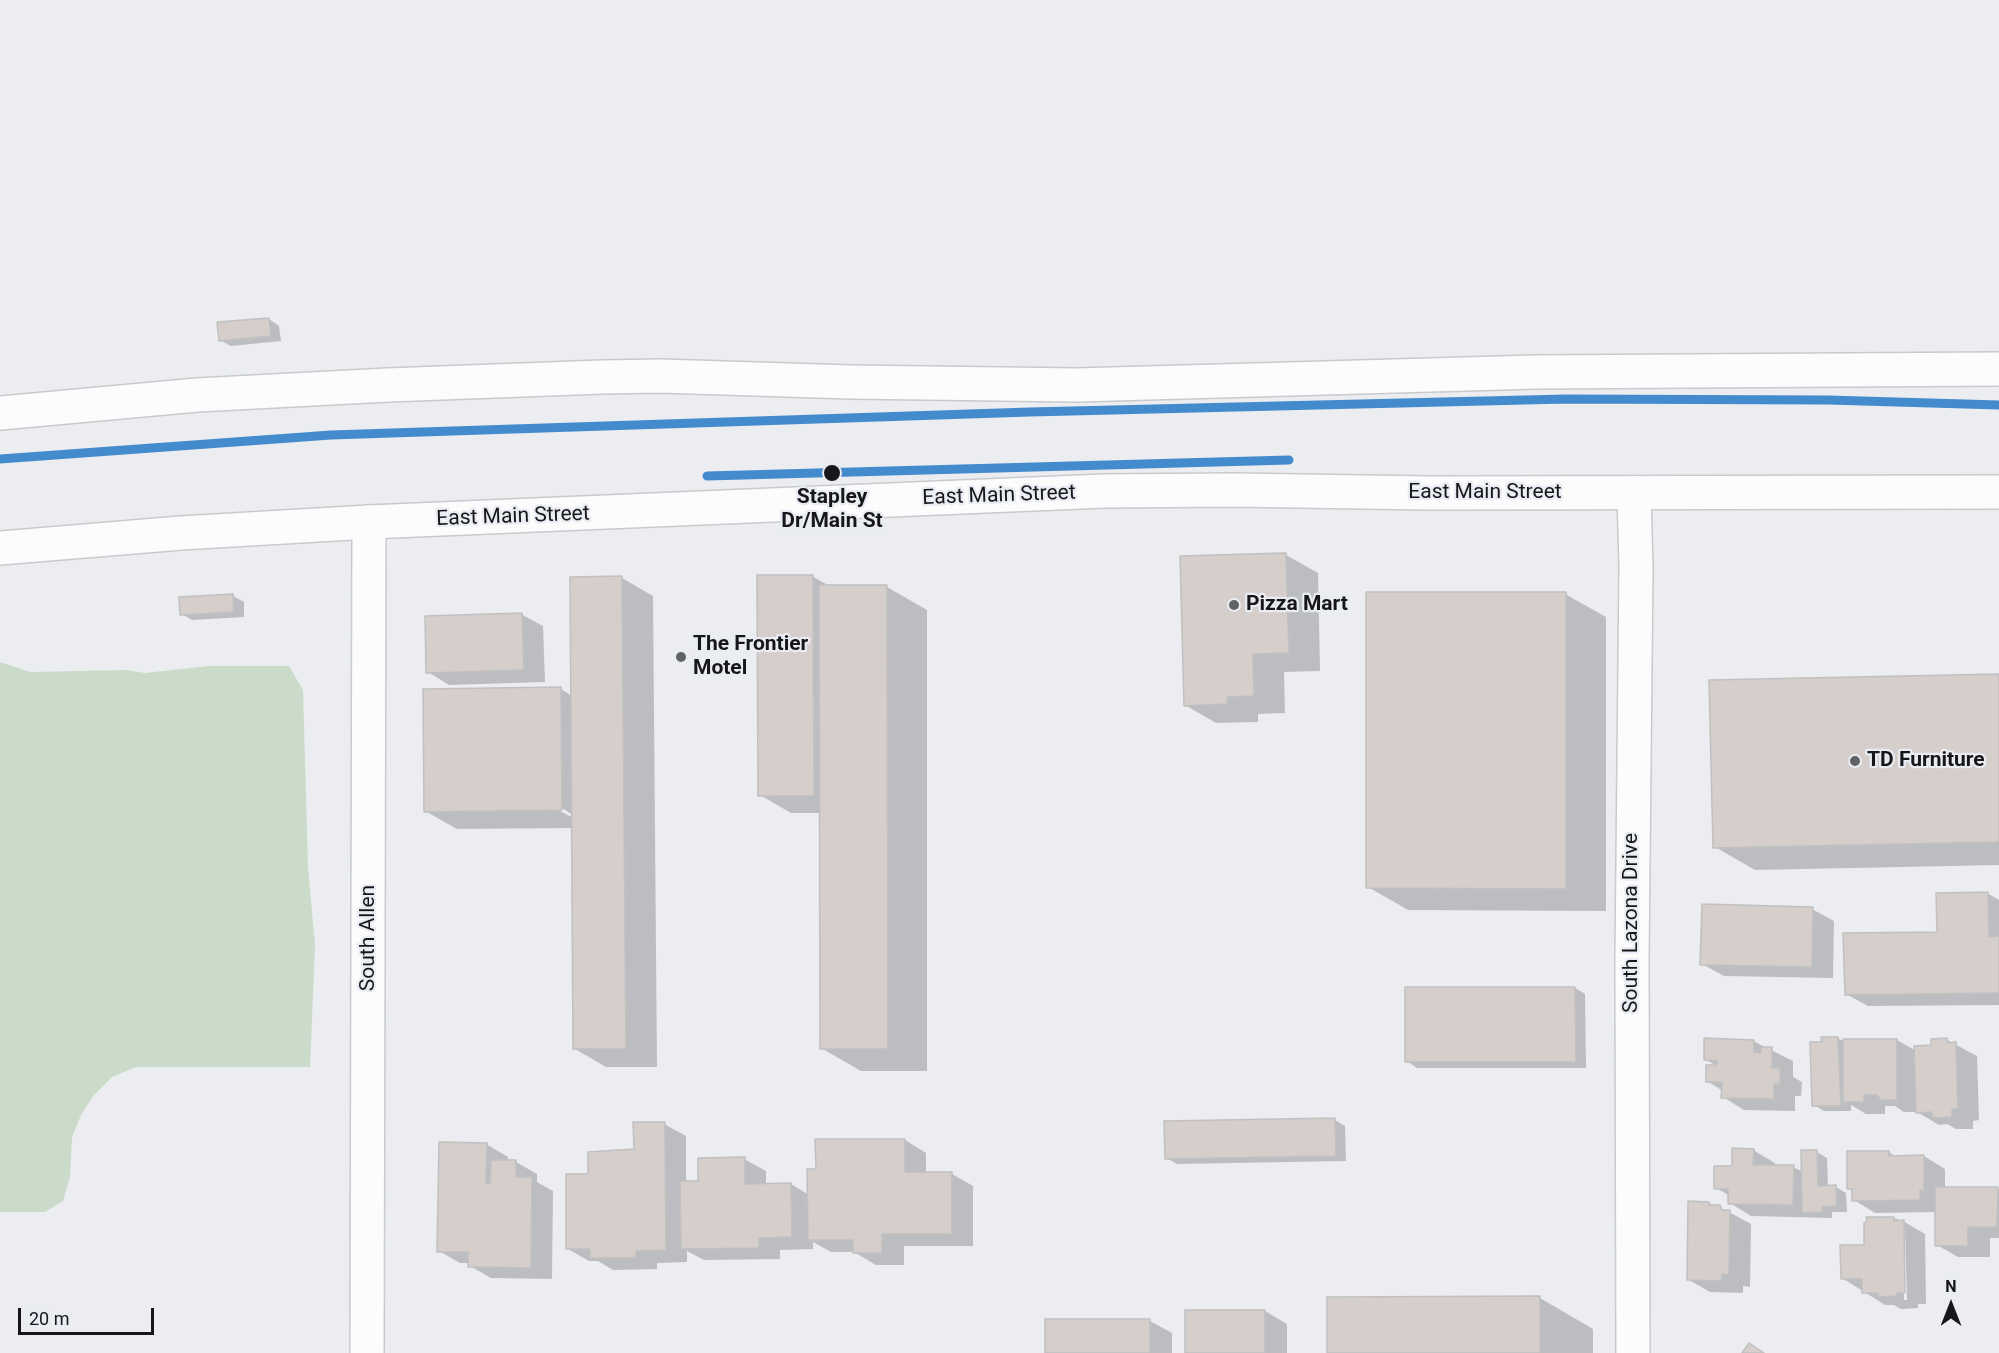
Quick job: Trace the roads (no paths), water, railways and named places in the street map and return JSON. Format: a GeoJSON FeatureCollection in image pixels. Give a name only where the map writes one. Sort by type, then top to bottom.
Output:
{"type":"FeatureCollection","features":[{"type":"Feature","properties":{"kind":"main road"},"geometry":{"type":"LineString","coordinates":[[0,413],[207,394],[602,377],[662,376],[850,382],[1077,385],[1536,372],[1999,369]]}},
{"type":"Feature","properties":{"kind":"main road","name":"East Main Street"},"geometry":{"type":"LineString","coordinates":[[0,548],[181,533],[369,522],[1127,491],[1999,492]]}},
{"type":"Feature","properties":{"kind":"main road","name":"South Lazona Drive"},"geometry":{"type":"LineString","coordinates":[[1632,1353],[1632,959],[1636,567],[1634,493]]}},
{"type":"Feature","properties":{"kind":"main road","name":"South Allen"},"geometry":{"type":"LineString","coordinates":[[368,1353],[369,522]]}},
{"type":"Feature","properties":{"kind":"place","name":"Stapley Dr/Main St"},"geometry":{"type":"Point","coordinates":[832,473]}},
{"type":"Feature","properties":{"kind":"place","name":"Pizza Mart"},"geometry":{"type":"Point","coordinates":[1234,605]}},
{"type":"Feature","properties":{"kind":"place","name":"The Frontier Motel"},"geometry":{"type":"Point","coordinates":[681,657]}},
{"type":"Feature","properties":{"kind":"place","name":"TD Furniture"},"geometry":{"type":"Point","coordinates":[1855,761]}}]}
